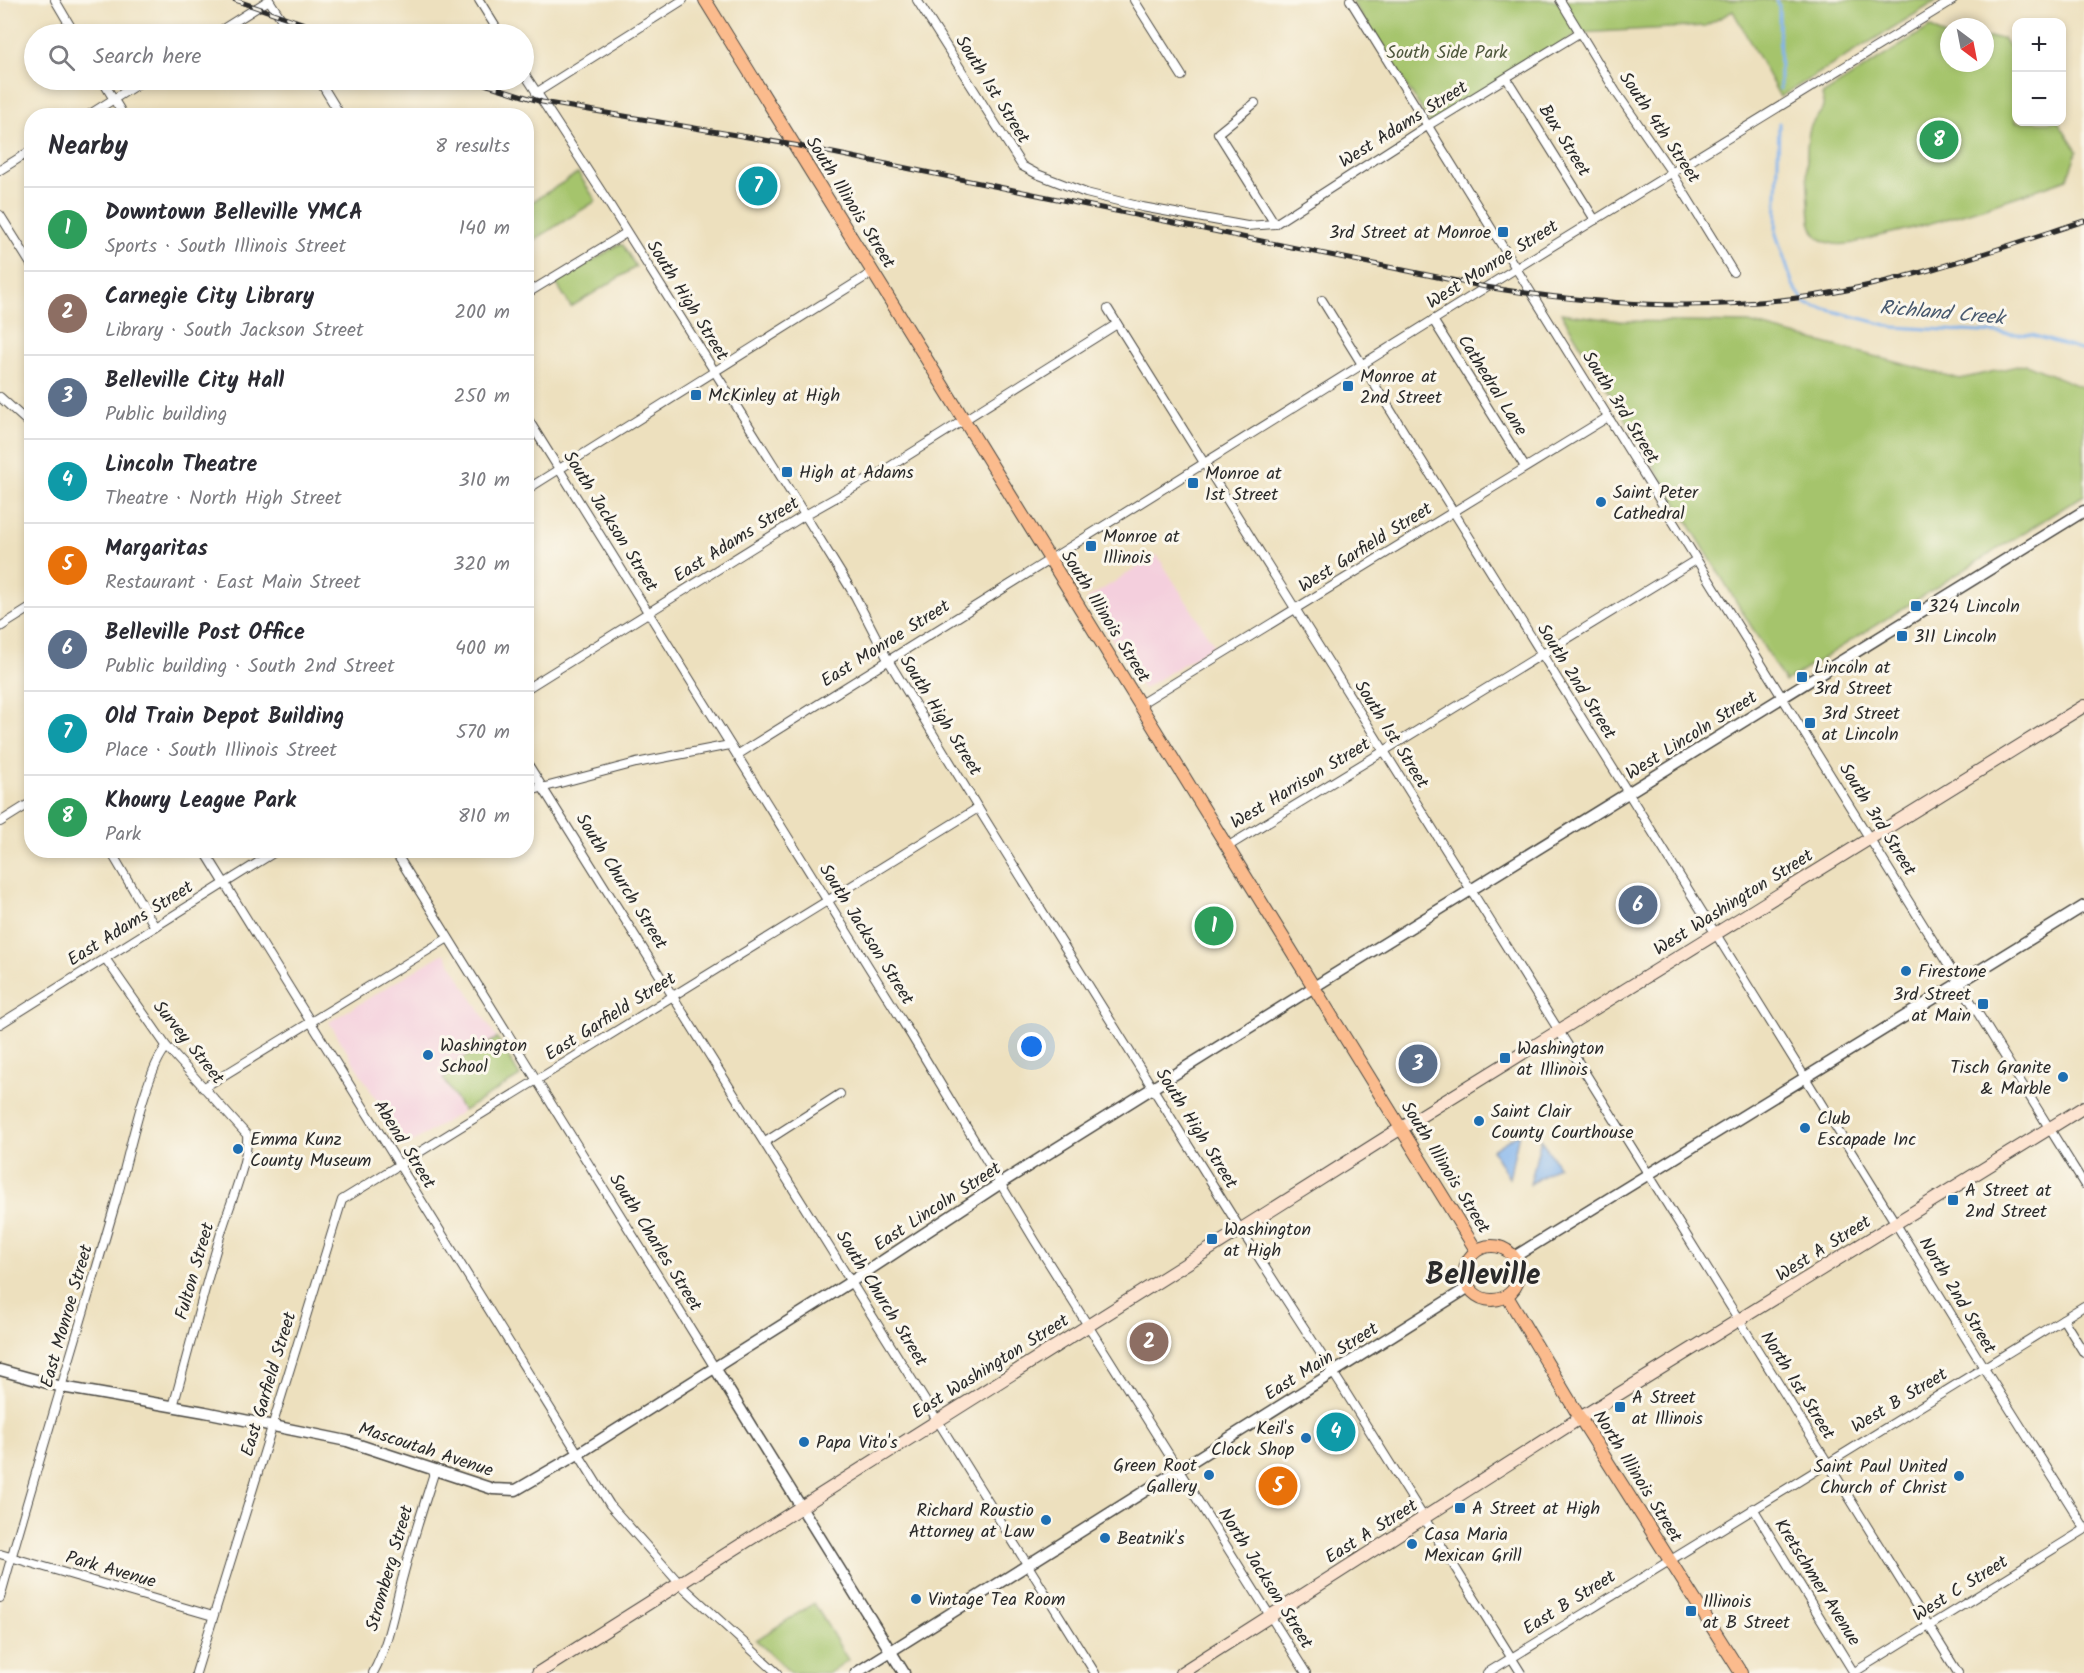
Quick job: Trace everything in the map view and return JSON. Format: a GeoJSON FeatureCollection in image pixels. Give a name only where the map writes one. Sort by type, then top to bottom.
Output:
{"type":"FeatureCollection","features":[{"type":"Feature","properties":{"kind":"main road","name":"South Illinois Street"},"geometry":{"type":"LineString","coordinates":[[705,0],[1476,1250]]}},
{"type":"Feature","properties":{"kind":"main road","name":"West Washington Street"},"geometry":{"type":"LineString","coordinates":[[1401,1128],[2084,706]]}},
{"type":"Feature","properties":{"kind":"main road","name":"West A Street"},"geometry":{"type":"LineString","coordinates":[[1580,1418],[2084,1107]]}},
{"type":"Feature","properties":{"kind":"main road","name":"East Washington Street"},"geometry":{"type":"LineString","coordinates":[[538,1673],[1401,1128]]}},
{"type":"Feature","properties":{"kind":"main road"},"geometry":{"type":"LineString","coordinates":[[1494,1245],[1503,1247],[1514,1257],[1519,1270],[1518,1280],[1507,1296],[1488,1300],[1479,1297],[1468,1287],[1464,1275],[1465,1265],[1476,1250],[1494,1245]]}},
{"type":"Feature","properties":{"kind":"main road","name":"North Illinois Street"},"geometry":{"type":"LineString","coordinates":[[1507,1296],[1580,1418],[1741,1673]]}},
{"type":"Feature","properties":{"kind":"main road","name":"East A Street"},"geometry":{"type":"LineString","coordinates":[[1181,1673],[1580,1418]]}},
{"type":"Feature","properties":{"kind":"street"},"geometry":{"type":"LineString","coordinates":[[55,0],[69,24]]}},
{"type":"Feature","properties":{"kind":"street"},"geometry":{"type":"LineString","coordinates":[[231,24],[269,0],[285,24]]}},
{"type":"Feature","properties":{"kind":"street"},"geometry":{"type":"LineString","coordinates":[[479,0],[494,24]]}},
{"type":"Feature","properties":{"kind":"street"},"geometry":{"type":"LineString","coordinates":[[536,93],[683,0]]}},
{"type":"Feature","properties":{"kind":"street","name":"South 1st Street"},"geometry":{"type":"LineString","coordinates":[[917,0],[1022,166],[1086,193],[1142,207],[1247,226],[1275,224]]}},
{"type":"Feature","properties":{"kind":"street"},"geometry":{"type":"LineString","coordinates":[[1134,0],[1182,76]]}},
{"type":"Feature","properties":{"kind":"street","name":"South 3rd Street"},"geometry":{"type":"LineString","coordinates":[[1350,0],[1696,560],[1961,982],[2084,1184]]}},
{"type":"Feature","properties":{"kind":"street","name":"South 4th Street"},"geometry":{"type":"LineString","coordinates":[[1560,0],[1733,272]]}},
{"type":"Feature","properties":{"kind":"street","name":"West Monroe Street"},"geometry":{"type":"LineString","coordinates":[[1050,559],[1515,269],[1953,0]]}},
{"type":"Feature","properties":{"kind":"street","name":"West Adams Street"},"geometry":{"type":"LineString","coordinates":[[1275,224],[1427,126],[1579,33]]}},
{"type":"Feature","properties":{"kind":"street","name":"Bux Street"},"geometry":{"type":"LineString","coordinates":[[1507,79],[1595,220]]}},
{"type":"Feature","properties":{"kind":"street"},"geometry":{"type":"LineString","coordinates":[[108,90],[119,108]]}},
{"type":"Feature","properties":{"kind":"street"},"geometry":{"type":"LineString","coordinates":[[99,108],[128,90]]}},
{"type":"Feature","properties":{"kind":"street"},"geometry":{"type":"LineString","coordinates":[[325,90],[336,108]]}},
{"type":"Feature","properties":{"kind":"street","name":"South High Street"},"geometry":{"type":"LineString","coordinates":[[534,90],[855,596],[888,660],[978,807],[1241,1230],[1521,1673]]}},
{"type":"Feature","properties":{"kind":"street"},"geometry":{"type":"LineString","coordinates":[[1255,103],[1218,133],[1275,224]]}},
{"type":"Feature","properties":{"kind":"street"},"geometry":{"type":"LineString","coordinates":[[0,170],[24,155]]}},
{"type":"Feature","properties":{"kind":"street"},"geometry":{"type":"LineString","coordinates":[[0,215],[24,253]]}},
{"type":"Feature","properties":{"kind":"street"},"geometry":{"type":"LineString","coordinates":[[534,289],[626,233]]}},
{"type":"Feature","properties":{"kind":"street"},"geometry":{"type":"LineString","coordinates":[[534,485],[873,272]]}},
{"type":"Feature","properties":{"kind":"street","name":"South 2nd Street"},"geometry":{"type":"LineString","coordinates":[[1322,300],[1805,1079]]}},
{"type":"Feature","properties":{"kind":"street","name":"South 1st Street"},"geometry":{"type":"LineString","coordinates":[[1108,309],[1649,1175]]}},
{"type":"Feature","properties":{"kind":"street","name":"Cathedral Lane"},"geometry":{"type":"LineString","coordinates":[[1433,320],[1526,467]]}},
{"type":"Feature","properties":{"kind":"street"},"geometry":{"type":"LineString","coordinates":[[964,420],[1117,324]]}},
{"type":"Feature","properties":{"kind":"street"},"geometry":{"type":"LineString","coordinates":[[0,397],[24,419]]}},
{"type":"Feature","properties":{"kind":"street","name":"West Garfield Street"},"geometry":{"type":"LineString","coordinates":[[1140,704],[1608,417]]}},
{"type":"Feature","properties":{"kind":"street","name":"East Adams Street"},"geometry":{"type":"LineString","coordinates":[[534,684],[804,515],[883,471],[964,420]]}},
{"type":"Feature","properties":{"kind":"street","name":"South Jackson Street"},"geometry":{"type":"LineString","coordinates":[[534,429],[1179,1470]]}},
{"type":"Feature","properties":{"kind":"street","name":"West Lincoln Street"},"geometry":{"type":"LineString","coordinates":[[1314,987],[2084,511]]}},
{"type":"Feature","properties":{"kind":"street","name":"East Monroe Street"},"geometry":{"type":"LineString","coordinates":[[737,755],[1050,559]]}},
{"type":"Feature","properties":{"kind":"street","name":"West Harrison Street"},"geometry":{"type":"LineString","coordinates":[[1227,847],[1696,560]]}},
{"type":"Feature","properties":{"kind":"street"},"geometry":{"type":"LineString","coordinates":[[0,627],[24,612]]}},
{"type":"Feature","properties":{"kind":"street"},"geometry":{"type":"LineString","coordinates":[[534,790],[636,762],[730,745]]}},
{"type":"Feature","properties":{"kind":"street","name":"South Church Street"},"geometry":{"type":"LineString","coordinates":[[534,774],[1095,1673]]}},
{"type":"Feature","properties":{"kind":"street"},"geometry":{"type":"LineString","coordinates":[[0,822],[24,807]]}},
{"type":"Feature","properties":{"kind":"street","name":"East Garfield Street"},"geometry":{"type":"LineString","coordinates":[[196,1673],[342,1200],[978,807]]}},
{"type":"Feature","properties":{"kind":"street"},"geometry":{"type":"LineString","coordinates":[[115,858],[155,927]]}},
{"type":"Feature","properties":{"kind":"street","name":"Abend Street"},"geometry":{"type":"LineString","coordinates":[[209,858],[578,1454]]}},
{"type":"Feature","properties":{"kind":"street","name":"East Adams Street"},"geometry":{"type":"LineString","coordinates":[[0,1024],[266,858]]}},
{"type":"Feature","properties":{"kind":"street","name":"South Charles Street"},"geometry":{"type":"LineString","coordinates":[[399,858],[904,1673]]}},
{"type":"Feature","properties":{"kind":"street"},"geometry":{"type":"LineString","coordinates":[[1514,1257],[2084,906]]}},
{"type":"Feature","properties":{"kind":"street"},"geometry":{"type":"LineString","coordinates":[[203,1088],[448,938]]}},
{"type":"Feature","properties":{"kind":"street","name":"Survey Street"},"geometry":{"type":"LineString","coordinates":[[105,958],[167,1047],[240,1125],[247,1135],[248,1144]]}},
{"type":"Feature","properties":{"kind":"street","name":"East Lincoln Street"},"geometry":{"type":"LineString","coordinates":[[578,1454],[852,1281],[1001,1183],[1314,987]]}},
{"type":"Feature","properties":{"kind":"street","name":"East Monroe Street"},"geometry":{"type":"LineString","coordinates":[[0,1598],[148,1088],[157,1060],[167,1047]]}},
{"type":"Feature","properties":{"kind":"street","name":"North 2nd Street"},"geometry":{"type":"LineString","coordinates":[[1805,1079],[2084,1529]]}},
{"type":"Feature","properties":{"kind":"street"},"geometry":{"type":"LineString","coordinates":[[765,1142],[840,1094]]}},
{"type":"Feature","properties":{"kind":"street","name":"Fulton Street"},"geometry":{"type":"LineString","coordinates":[[173,1407],[248,1144]]}},
{"type":"Feature","properties":{"kind":"street","name":"North 1st Street"},"geometry":{"type":"LineString","coordinates":[[1649,1175],[1738,1322],[1958,1673]]}},
{"type":"Feature","properties":{"kind":"street","name":"East Main Street"},"geometry":{"type":"LineString","coordinates":[[856,1673],[1468,1287]]}},
{"type":"Feature","properties":{"kind":"street","name":"West B Street"},"geometry":{"type":"LineString","coordinates":[[1669,1560],[2084,1306]]}},
{"type":"Feature","properties":{"kind":"street"},"geometry":{"type":"LineString","coordinates":[[2063,1319],[2084,1353]]}},
{"type":"Feature","properties":{"kind":"street","name":"Mascoutah Avenue"},"geometry":{"type":"LineString","coordinates":[[0,1370],[62,1387],[346,1441],[493,1489],[516,1490],[578,1454]]}},
{"type":"Feature","properties":{"kind":"street"},"geometry":{"type":"LineString","coordinates":[[578,1454],[610,1505],[680,1584],[777,1673]]}},
{"type":"Feature","properties":{"kind":"street","name":"Stromberg Street"},"geometry":{"type":"LineString","coordinates":[[373,1673],[380,1661],[407,1560],[435,1470]]}},
{"type":"Feature","properties":{"kind":"street","name":"North Jackson Street"},"geometry":{"type":"LineString","coordinates":[[1179,1470],[1306,1673]]}},
{"type":"Feature","properties":{"kind":"street","name":"Kretschmer Avenue"},"geometry":{"type":"LineString","coordinates":[[1753,1508],[1854,1673]]}},
{"type":"Feature","properties":{"kind":"street","name":"West C Street"},"geometry":{"type":"LineString","coordinates":[[1854,1673],[2084,1529]]}},
{"type":"Feature","properties":{"kind":"street","name":"Park Avenue"},"geometry":{"type":"LineString","coordinates":[[0,1554],[213,1616]]}},
{"type":"Feature","properties":{"kind":"street","name":"East B Street"},"geometry":{"type":"LineString","coordinates":[[1487,1673],[1669,1560]]}},
{"type":"Feature","properties":{"kind":"shaded area"},"geometry":{"type":"Polygon","coordinates":[[[1157,555],[1214,645],[1143,689],[1087,599],[1157,555]]]}},
{"type":"Feature","properties":{"kind":"shaded area","name":"Washington School"},"geometry":{"type":"Polygon","coordinates":[[[445,954],[520,1076],[405,1147],[329,1022],[445,954]]]}},
{"type":"Feature","properties":{"kind":"green space","name":"South Side Park"},"geometry":{"type":"Polygon","coordinates":[[[1351,0],[1938,0],[1780,97],[1733,11],[1705,26],[1579,33],[1431,124],[1351,0]]]}},
{"type":"Feature","properties":{"kind":"green space"},"geometry":{"type":"Polygon","coordinates":[[[1930,27],[1940,33],[1940,72],[1994,72],[1994,38],[2003,38],[2012,52],[2012,126],[2061,126],[2077,151],[2067,179],[1950,218],[1855,243],[1842,245],[1826,242],[1814,232],[1810,221],[1807,164],[1809,132],[1823,107],[1822,95],[1930,27]]]}},
{"type":"Feature","properties":{"kind":"green space"},"geometry":{"type":"Polygon","coordinates":[[[578,173],[596,201],[534,240],[534,201],[578,173]]]}},
{"type":"Feature","properties":{"kind":"green space"},"geometry":{"type":"Polygon","coordinates":[[[618,245],[623,245],[636,267],[571,307],[556,283],[618,245]]]}},
{"type":"Feature","properties":{"kind":"green space"},"geometry":{"type":"Polygon","coordinates":[[[1561,313],[1620,321],[1749,323],[1960,379],[2026,364],[2084,388],[2084,495],[1785,682],[1561,313]]]}},
{"type":"Feature","properties":{"kind":"green space"},"geometry":{"type":"Polygon","coordinates":[[[497,1038],[520,1076],[463,1111],[443,1078],[457,1070],[454,1064],[497,1038]]]}},
{"type":"Feature","properties":{"kind":"green space"},"geometry":{"type":"Polygon","coordinates":[[[814,1603],[848,1660],[829,1673],[791,1673],[756,1640],[814,1603]]]}},
{"type":"Feature","properties":{"kind":"water"},"geometry":{"type":"Polygon","coordinates":[[[1519,1133],[1509,1178],[1492,1150],[1519,1133]]]}},
{"type":"Feature","properties":{"kind":"water"},"geometry":{"type":"Polygon","coordinates":[[[1541,1139],[1558,1166],[1530,1184],[1541,1139]]]}},
{"type":"Feature","properties":{"kind":"waterway","name":"Richland Creek"},"geometry":{"type":"LineString","coordinates":[[1777,0],[1779,5],[1780,89]]}},
{"type":"Feature","properties":{"kind":"waterway","name":"Richland Creek"},"geometry":{"type":"LineString","coordinates":[[1779,123],[1776,234],[1793,285],[1806,304],[1894,327],[2032,335],[2084,351]]}},
{"type":"Feature","properties":{"kind":"railway"},"geometry":{"type":"LineString","coordinates":[[235,0],[305,24]]}},
{"type":"Feature","properties":{"kind":"railway"},"geometry":{"type":"LineString","coordinates":[[504,90],[542,102],[794,145],[1486,287],[1608,302],[1730,304],[1812,296],[1915,274],[2084,221]]}},
{"type":"Feature","properties":{"kind":"place","name":"Khoury League Park"},"geometry":{"type":"Point","coordinates":[1939,140]}},
{"type":"Feature","properties":{"kind":"place","name":"Old Train Depot Building"},"geometry":{"type":"Point","coordinates":[758,186]}},
{"type":"Feature","properties":{"kind":"place","name":"3rd Street at Monroe"},"geometry":{"type":"Point","coordinates":[1503,232]}},
{"type":"Feature","properties":{"kind":"place","name":"Monroe at 2nd Street"},"geometry":{"type":"Point","coordinates":[1348,386]}},
{"type":"Feature","properties":{"kind":"place","name":"McKinley at High"},"geometry":{"type":"Point","coordinates":[696,395]}},
{"type":"Feature","properties":{"kind":"place","name":"High at Adams"},"geometry":{"type":"Point","coordinates":[787,472]}},
{"type":"Feature","properties":{"kind":"place","name":"Monroe at 1st Street"},"geometry":{"type":"Point","coordinates":[1193,483]}},
{"type":"Feature","properties":{"kind":"place","name":"Saint Peter Cathedral"},"geometry":{"type":"Point","coordinates":[1601,502]}},
{"type":"Feature","properties":{"kind":"place","name":"Monroe at Illinois"},"geometry":{"type":"Point","coordinates":[1091,546]}},
{"type":"Feature","properties":{"kind":"place","name":"324 Lincoln"},"geometry":{"type":"Point","coordinates":[1916,606]}},
{"type":"Feature","properties":{"kind":"place","name":"311 Lincoln"},"geometry":{"type":"Point","coordinates":[1902,636]}},
{"type":"Feature","properties":{"kind":"place","name":"Lincoln at 3rd Street"},"geometry":{"type":"Point","coordinates":[1802,677]}},
{"type":"Feature","properties":{"kind":"place","name":"3rd Street at Lincoln"},"geometry":{"type":"Point","coordinates":[1810,723]}},
{"type":"Feature","properties":{"kind":"place","name":"Belleville Post Office"},"geometry":{"type":"Point","coordinates":[1638,905]}},
{"type":"Feature","properties":{"kind":"place","name":"Downtown Belleville YMCA"},"geometry":{"type":"Point","coordinates":[1214,926]}},
{"type":"Feature","properties":{"kind":"place","name":"Firestone"},"geometry":{"type":"Point","coordinates":[1906,971]}},
{"type":"Feature","properties":{"kind":"place","name":"3rd Street at Main"},"geometry":{"type":"Point","coordinates":[1983,1004]}},
{"type":"Feature","properties":{"kind":"place","name":"Washington School"},"geometry":{"type":"Point","coordinates":[428,1055]}},
{"type":"Feature","properties":{"kind":"place","name":"Washington at Illinois"},"geometry":{"type":"Point","coordinates":[1505,1058]}},
{"type":"Feature","properties":{"kind":"place","name":"Belleville City Hall"},"geometry":{"type":"Point","coordinates":[1418,1064]}},
{"type":"Feature","properties":{"kind":"place","name":"Tisch Granite & Marble"},"geometry":{"type":"Point","coordinates":[2063,1077]}},
{"type":"Feature","properties":{"kind":"place","name":"Saint Clair County Courthouse"},"geometry":{"type":"Point","coordinates":[1479,1121]}},
{"type":"Feature","properties":{"kind":"place","name":"Club Escapade Inc"},"geometry":{"type":"Point","coordinates":[1805,1128]}},
{"type":"Feature","properties":{"kind":"place","name":"Emma Kunz County Museum"},"geometry":{"type":"Point","coordinates":[238,1149]}},
{"type":"Feature","properties":{"kind":"place","name":"A Street at 2nd Street"},"geometry":{"type":"Point","coordinates":[1953,1200]}},
{"type":"Feature","properties":{"kind":"place","name":"Washington at High"},"geometry":{"type":"Point","coordinates":[1212,1239]}},
{"type":"Feature","properties":{"kind":"place","name":"Carnegie City Library"},"geometry":{"type":"Point","coordinates":[1149,1342]}},
{"type":"Feature","properties":{"kind":"place","name":"A Street at Illinois"},"geometry":{"type":"Point","coordinates":[1620,1407]}},
{"type":"Feature","properties":{"kind":"place","name":"Lincoln Theatre"},"geometry":{"type":"Point","coordinates":[1336,1432]}},
{"type":"Feature","properties":{"kind":"place","name":"Keil's Clock Shop"},"geometry":{"type":"Point","coordinates":[1306,1438]}},
{"type":"Feature","properties":{"kind":"place","name":"Papa Vito's"},"geometry":{"type":"Point","coordinates":[804,1442]}},
{"type":"Feature","properties":{"kind":"place","name":"Green Root Gallery"},"geometry":{"type":"Point","coordinates":[1209,1475]}},
{"type":"Feature","properties":{"kind":"place","name":"Saint Paul United Church of Christ"},"geometry":{"type":"Point","coordinates":[1959,1476]}},
{"type":"Feature","properties":{"kind":"place","name":"Margaritas"},"geometry":{"type":"Point","coordinates":[1278,1486]}},
{"type":"Feature","properties":{"kind":"place","name":"A Street at High"},"geometry":{"type":"Point","coordinates":[1460,1508]}},
{"type":"Feature","properties":{"kind":"place","name":"Richard Roustio Attorney at Law"},"geometry":{"type":"Point","coordinates":[1046,1520]}},
{"type":"Feature","properties":{"kind":"place","name":"Beatnik's"},"geometry":{"type":"Point","coordinates":[1105,1538]}},
{"type":"Feature","properties":{"kind":"place","name":"Casa Maria Mexican Grill"},"geometry":{"type":"Point","coordinates":[1412,1544]}},
{"type":"Feature","properties":{"kind":"place","name":"Vintage Tea Room"},"geometry":{"type":"Point","coordinates":[916,1599]}},
{"type":"Feature","properties":{"kind":"place","name":"Illinois at B Street"},"geometry":{"type":"Point","coordinates":[1691,1611]}},
{"type":"Feature","properties":{"kind":"district","name":"Belleville"},"geometry":{"type":"Point","coordinates":[1483,1274]}}]}
